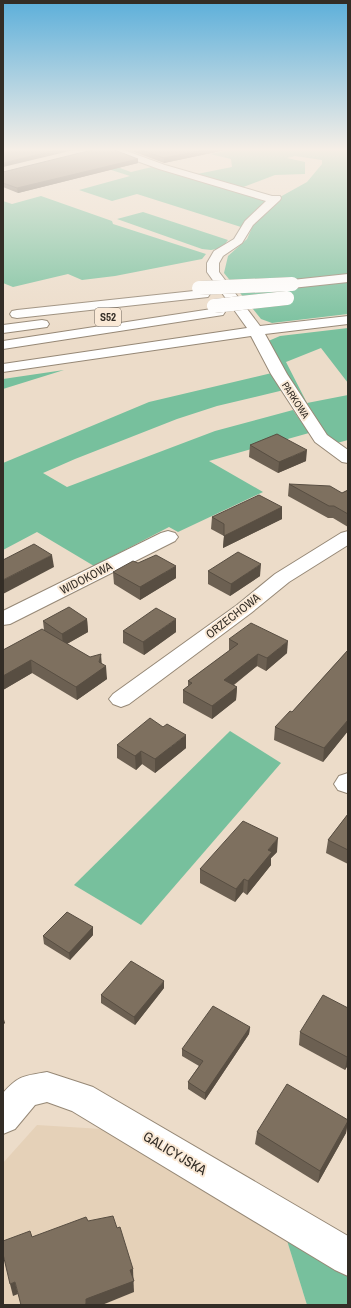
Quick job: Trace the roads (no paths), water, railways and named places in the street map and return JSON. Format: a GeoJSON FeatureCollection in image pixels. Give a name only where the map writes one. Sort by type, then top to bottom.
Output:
{"type":"FeatureCollection","features":[{"type":"Feature","properties":{"kind":"main road","name":"PARKOWA"},"geometry":{"type":"LineString","coordinates":[[264,210],[249,223],[238,241],[218,254],[213,263],[213,272],[215,277],[256,331],[279,374],[321,438],[348,458]]}},
{"type":"Feature","properties":{"kind":"main road","name":"S52"},"geometry":{"type":"LineString","coordinates":[[3,315],[201,291],[348,278]]}},
{"type":"Feature","properties":{"kind":"main road"},"geometry":{"type":"LineString","coordinates":[[17,301],[201,291]]}},
{"type":"Feature","properties":{"kind":"main road"},"geometry":{"type":"LineString","coordinates":[[3,345],[300,296]]}},
{"type":"Feature","properties":{"kind":"main road","name":"S52"},"geometry":{"type":"LineString","coordinates":[[3,329],[216,309]]}},
{"type":"Feature","properties":{"kind":"main road"},"geometry":{"type":"LineString","coordinates":[[3,368],[256,331],[348,320]]}},
{"type":"Feature","properties":{"kind":"main road","name":"WIDOKOWA"},"geometry":{"type":"LineString","coordinates":[[3,619],[168,537]]}},
{"type":"Feature","properties":{"kind":"main road","name":"ORZECHOWA"},"geometry":{"type":"LineString","coordinates":[[120,699],[233,617],[282,578],[348,537]]}},
{"type":"Feature","properties":{"kind":"main road","name":"GALICYJSKA"},"geometry":{"type":"LineString","coordinates":[[3,1118],[26,1091],[47,1087],[81,1098],[348,1257]]}}]}
